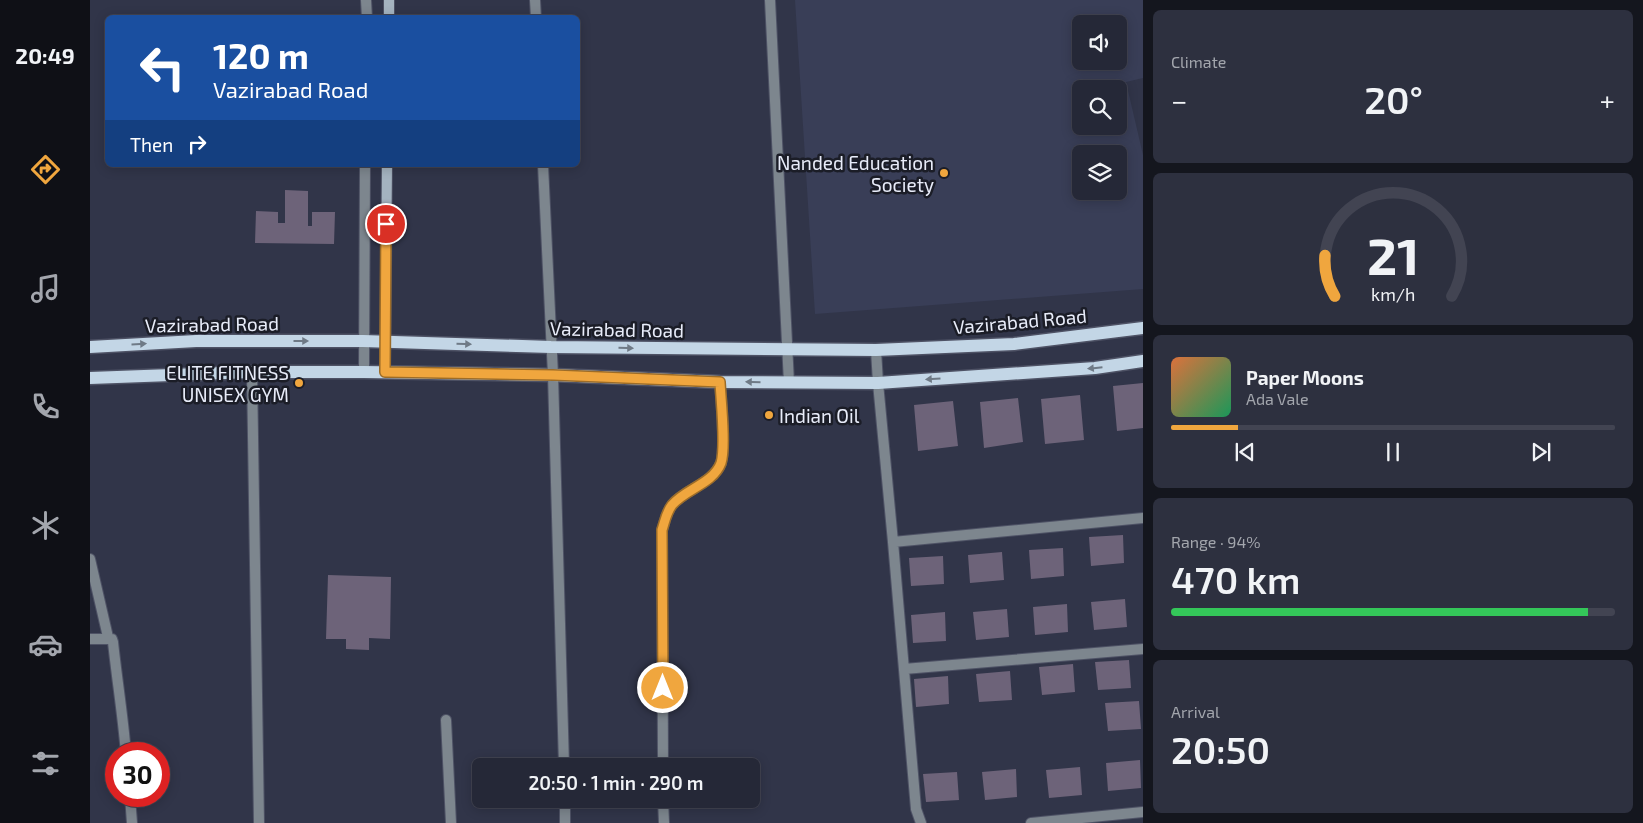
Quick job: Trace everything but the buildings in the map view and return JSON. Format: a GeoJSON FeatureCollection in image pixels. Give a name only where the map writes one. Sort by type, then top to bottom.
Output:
{"type":"FeatureCollection","features":[{"type":"Feature","properties":{"kind":"main road"},"geometry":{"type":"LineString","coordinates":[[389,0],[389,15]]}},
{"type":"Feature","properties":{"kind":"main road"},"geometry":{"type":"LineString","coordinates":[[385,372],[387,167]]}},
{"type":"Feature","properties":{"kind":"main road","name":"Vazirabad Road"},"geometry":{"type":"LineString","coordinates":[[90,347],[196,341],[363,341],[551,347],[876,350],[1014,344],[1143,328]]}},
{"type":"Feature","properties":{"kind":"main road"},"geometry":{"type":"LineString","coordinates":[[90,378],[252,372],[385,372],[553,375],[720,382],[878,383],[1095,368],[1143,361]]}},
{"type":"Feature","properties":{"kind":"street"},"geometry":{"type":"LineString","coordinates":[[366,0],[367,15]]}},
{"type":"Feature","properties":{"kind":"street"},"geometry":{"type":"LineString","coordinates":[[535,0],[536,15]]}},
{"type":"Feature","properties":{"kind":"street"},"geometry":{"type":"LineString","coordinates":[[770,0],[789,383]]}},
{"type":"Feature","properties":{"kind":"street"},"geometry":{"type":"LineString","coordinates":[[364,372],[365,167]]}},
{"type":"Feature","properties":{"kind":"street"},"geometry":{"type":"LineString","coordinates":[[543,167],[553,375],[564,758]]}},
{"type":"Feature","properties":{"kind":"street"},"geometry":{"type":"LineString","coordinates":[[876,350],[916,809],[921,823]]}},
{"type":"Feature","properties":{"kind":"street"},"geometry":{"type":"LineString","coordinates":[[252,372],[259,823]]}},
{"type":"Feature","properties":{"kind":"street"},"geometry":{"type":"LineString","coordinates":[[663,758],[662,530],[667,513],[673,504],[712,476],[721,463],[723,450],[720,382]]}},
{"type":"Feature","properties":{"kind":"street"},"geometry":{"type":"LineString","coordinates":[[893,542],[1143,518]]}},
{"type":"Feature","properties":{"kind":"street"},"geometry":{"type":"LineString","coordinates":[[90,559],[108,637]]}},
{"type":"Feature","properties":{"kind":"street"},"geometry":{"type":"LineString","coordinates":[[90,639],[112,638],[118,690],[123,709],[125,742]]}},
{"type":"Feature","properties":{"kind":"street"},"geometry":{"type":"LineString","coordinates":[[904,668],[1143,649]]}},
{"type":"Feature","properties":{"kind":"street"},"geometry":{"type":"LineString","coordinates":[[446,720],[451,823]]}},
{"type":"Feature","properties":{"kind":"street"},"geometry":{"type":"LineString","coordinates":[[131,807],[132,823]]}},
{"type":"Feature","properties":{"kind":"street"},"geometry":{"type":"LineString","coordinates":[[565,808],[565,823]]}},
{"type":"Feature","properties":{"kind":"street"},"geometry":{"type":"LineString","coordinates":[[663,808],[664,823]]}},
{"type":"Feature","properties":{"kind":"street"},"geometry":{"type":"LineString","coordinates":[[1037,823],[1143,812]]}},
{"type":"Feature","properties":{"kind":"shaded area","name":"Nanded Education Society"},"geometry":{"type":"Polygon","coordinates":[[[795,0],[1143,0],[1143,78],[1127,82],[1127,80],[1072,80],[1072,135],[1127,135],[1127,86],[1143,155],[1143,289],[815,314],[795,0]]]}},
{"type":"Feature","properties":{"kind":"place","name":"Nanded Education Society"},"geometry":{"type":"Point","coordinates":[944,173]}},
{"type":"Feature","properties":{"kind":"place","name":"ELITE FITNESS UNISEX GYM"},"geometry":{"type":"Point","coordinates":[299,383]}},
{"type":"Feature","properties":{"kind":"place","name":"Indian Oil"},"geometry":{"type":"Point","coordinates":[769,415]}},
{"type":"Feature","properties":{"kind":"route"},"geometry":{"type":"LineString","coordinates":[[386,224],[385,372],[553,375],[720,382],[723,450],[721,463],[712,476],[673,504],[667,513],[662,530],[663,688]]}}]}
